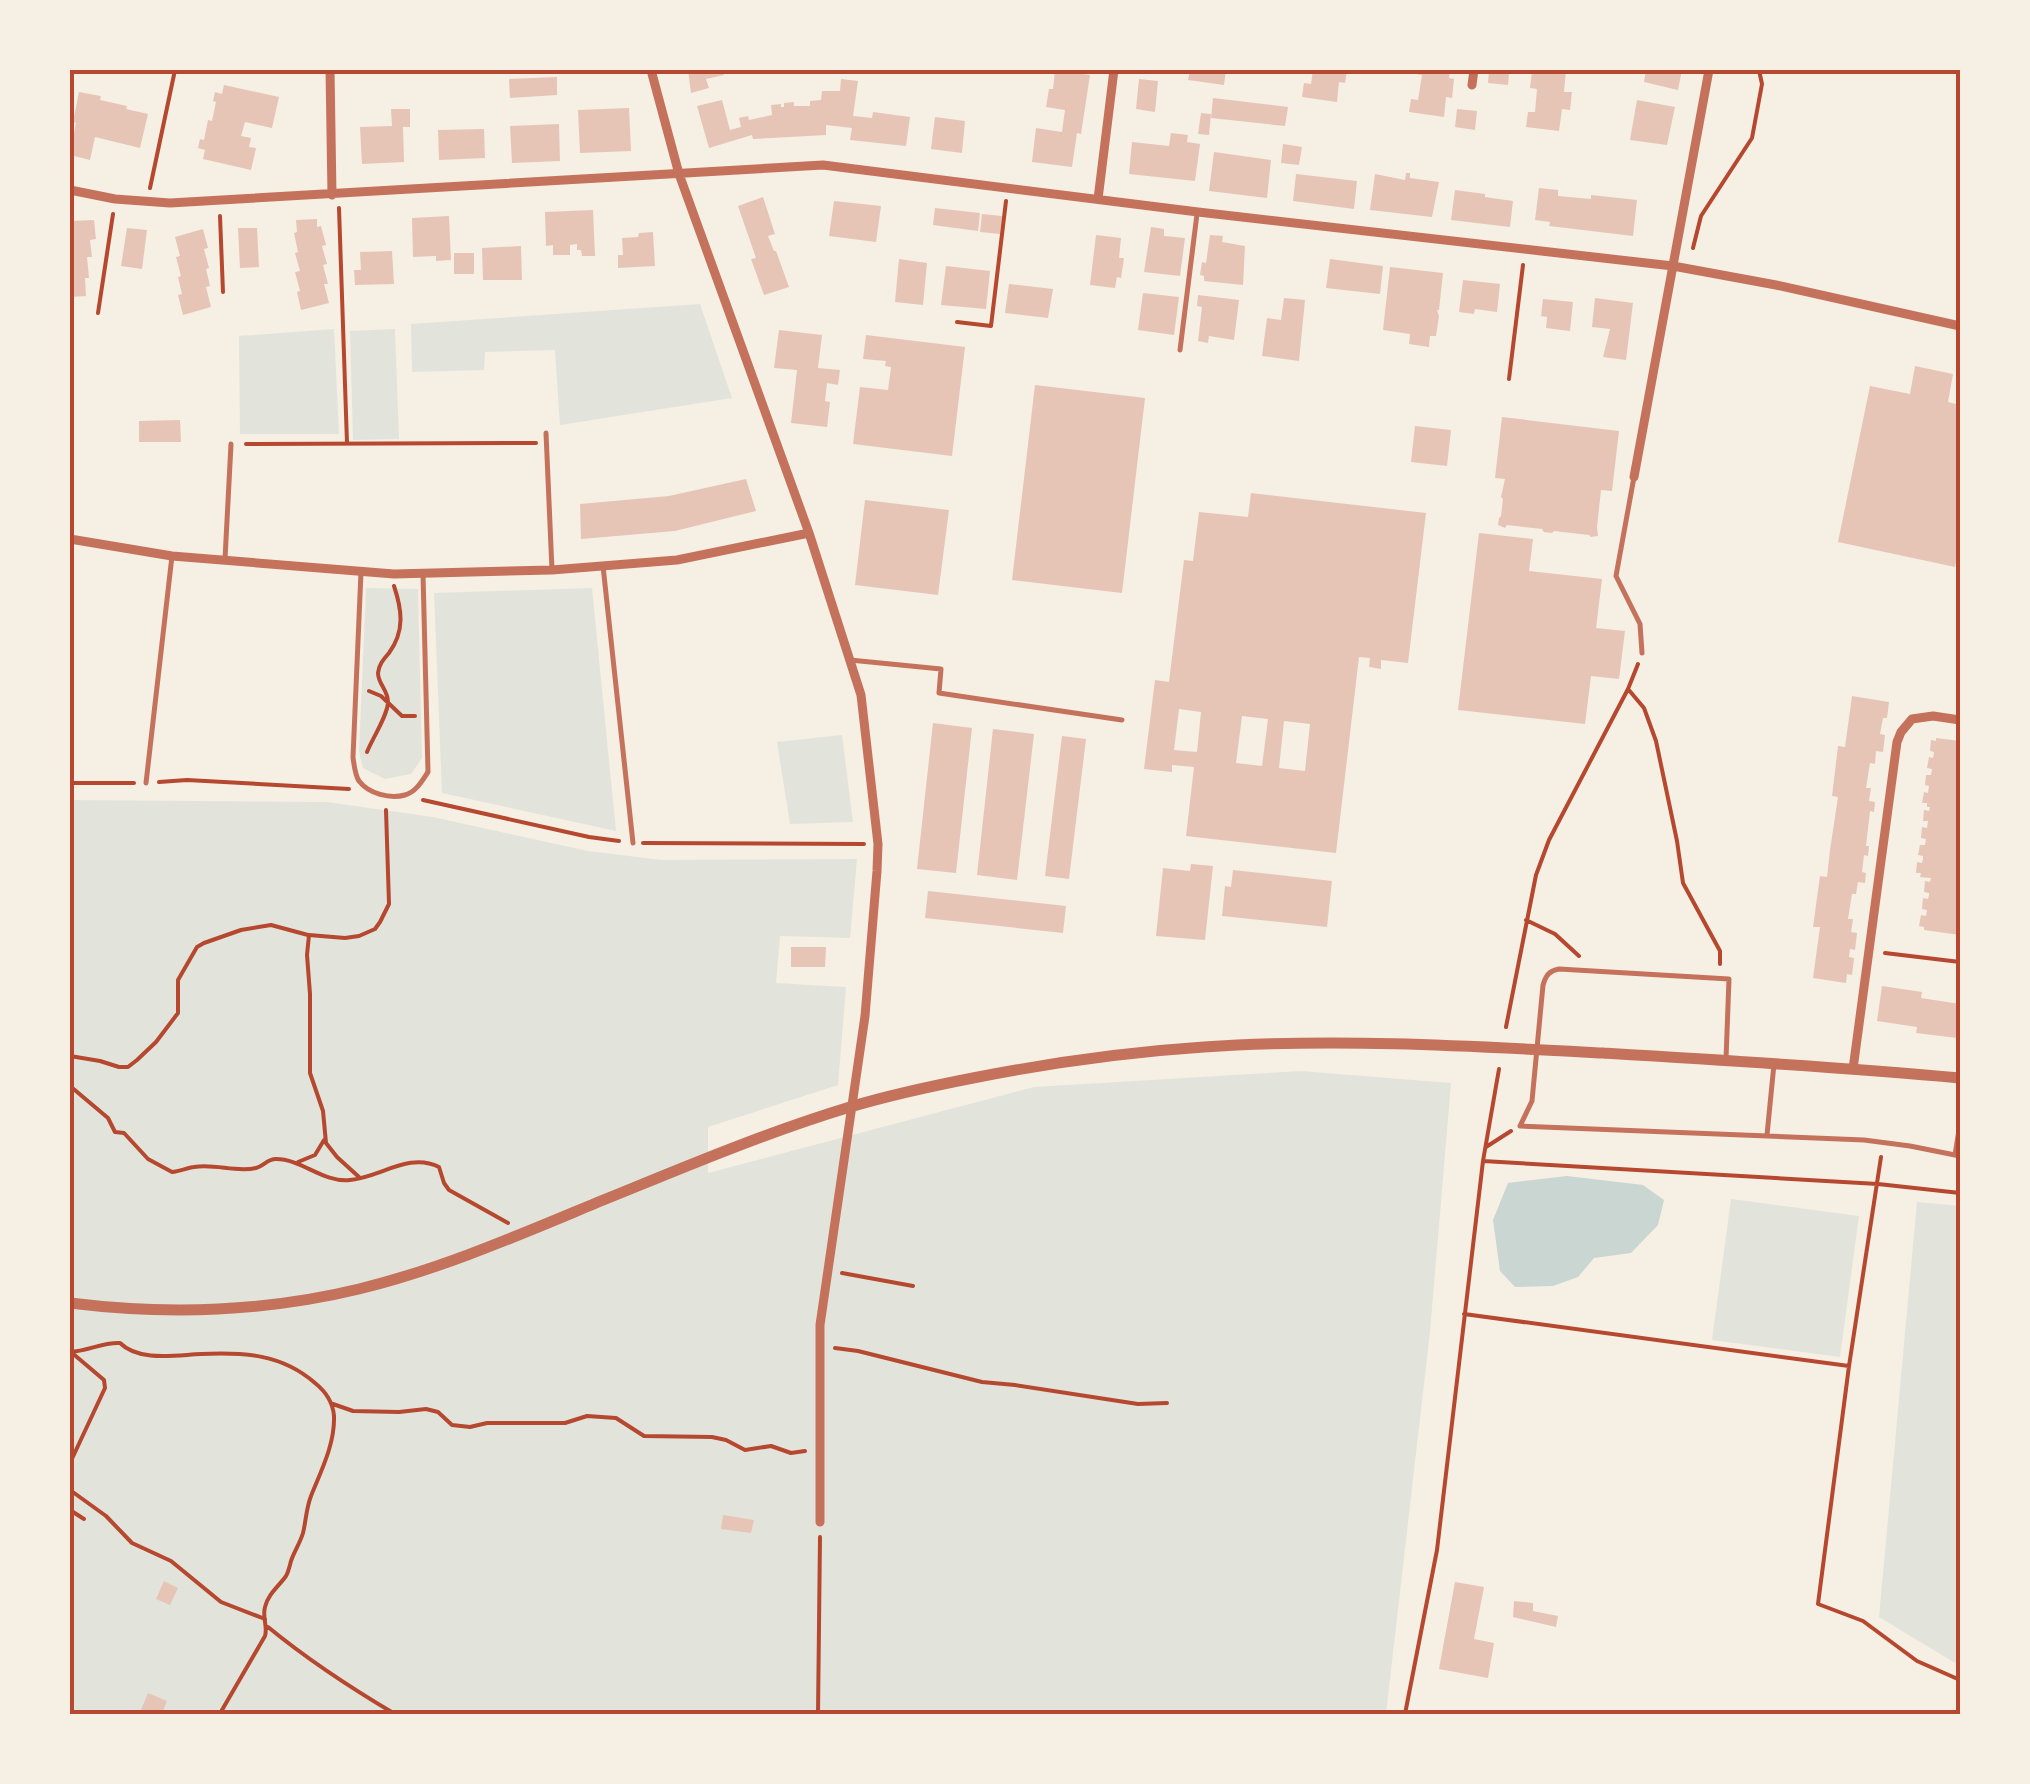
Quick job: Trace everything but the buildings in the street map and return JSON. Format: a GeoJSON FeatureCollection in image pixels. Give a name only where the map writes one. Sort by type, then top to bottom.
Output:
{"type":"FeatureCollection","features":[{"type":"Feature","properties":{"kind":"street"},"geometry":{"type":"LineString","coordinates":[[330,70],[332,195]]}},
{"type":"Feature","properties":{"kind":"street"},"geometry":{"type":"LineString","coordinates":[[651,70],[679,174],[809,532],[862,696],[878,844],[865,1016],[820,1325],[820,1522]]}},
{"type":"Feature","properties":{"kind":"street"},"geometry":{"type":"LineString","coordinates":[[1098,199],[1114,70]]}},
{"type":"Feature","properties":{"kind":"street"},"geometry":{"type":"LineString","coordinates":[[1472,85],[1474,70]]}},
{"type":"Feature","properties":{"kind":"street"},"geometry":{"type":"LineString","coordinates":[[1634,476],[1709,70]]}},
{"type":"Feature","properties":{"kind":"street"},"geometry":{"type":"LineString","coordinates":[[70,190],[147,202],[220,200],[823,165],[1688,268],[1960,326]]}},
{"type":"Feature","properties":{"kind":"street"},"geometry":{"type":"LineString","coordinates":[[70,539],[172,556],[387,574],[552,570],[677,560],[809,532]]}},
{"type":"Feature","properties":{"kind":"street"},"geometry":{"type":"LineString","coordinates":[[1853,1069],[1900,732],[1920,716],[1960,720]]}},
{"type":"Feature","properties":{"kind":"street"},"geometry":{"type":"LineString","coordinates":[[70,1304],[156,1311],[241,1308],[360,1288],[506,1240],[724,1152],[851,1106],[1050,1064],[1206,1046],[1382,1045],[1726,1060],[1960,1078]]}},
{"type":"Feature","properties":{"kind":"lane"},"geometry":{"type":"LineString","coordinates":[[1180,350],[1198,212]]}},
{"type":"Feature","properties":{"kind":"lane"},"geometry":{"type":"LineString","coordinates":[[546,433],[552,570]]}},
{"type":"Feature","properties":{"kind":"lane"},"geometry":{"type":"LineString","coordinates":[[224,559],[231,444]]}},
{"type":"Feature","properties":{"kind":"lane"},"geometry":{"type":"LineString","coordinates":[[1634,476],[1616,576],[1640,624],[1642,653]]}},
{"type":"Feature","properties":{"kind":"lane"},"geometry":{"type":"LineString","coordinates":[[146,783],[172,556]]}},
{"type":"Feature","properties":{"kind":"lane"},"geometry":{"type":"LineString","coordinates":[[603,566],[632,843]]}},
{"type":"Feature","properties":{"kind":"lane"},"geometry":{"type":"LineString","coordinates":[[360,572],[353,757],[357,779],[371,792],[386,796],[406,795],[420,785],[428,772],[423,573]]}},
{"type":"Feature","properties":{"kind":"lane"},"geometry":{"type":"LineString","coordinates":[[850,660],[941,669],[939,693],[1122,720]]}},
{"type":"Feature","properties":{"kind":"lane"},"geometry":{"type":"LineString","coordinates":[[1726,1060],[1729,979],[1551,970],[1543,984],[1532,1101],[1520,1126],[1883,1142],[1957,1155],[1960,1124]]}},
{"type":"Feature","properties":{"kind":"lane"},"geometry":{"type":"LineString","coordinates":[[1767,1135],[1774,1064]]}},
{"type":"Feature","properties":{"kind":"path"},"geometry":{"type":"LineString","coordinates":[[147,202],[175,70]]}},
{"type":"Feature","properties":{"kind":"path"},"geometry":{"type":"LineString","coordinates":[[1688,268],[1701,216],[1752,138],[1762,84],[1760,70]]}},
{"type":"Feature","properties":{"kind":"path"},"geometry":{"type":"LineString","coordinates":[[957,322],[991,326],[1008,188]]}},
{"type":"Feature","properties":{"kind":"path"},"geometry":{"type":"LineString","coordinates":[[332,195],[339,210],[346,444]]}},
{"type":"Feature","properties":{"kind":"path"},"geometry":{"type":"LineString","coordinates":[[98,313],[115,198]]}},
{"type":"Feature","properties":{"kind":"path"},"geometry":{"type":"LineString","coordinates":[[220,200],[224,292]]}},
{"type":"Feature","properties":{"kind":"path"},"geometry":{"type":"LineString","coordinates":[[1509,379],[1525,250]]}},
{"type":"Feature","properties":{"kind":"path"},"geometry":{"type":"LineString","coordinates":[[231,444],[547,443]]}},
{"type":"Feature","properties":{"kind":"path"},"geometry":{"type":"LineString","coordinates":[[366,761],[388,704],[378,671],[402,628],[399,603],[387,574]]}},
{"type":"Feature","properties":{"kind":"path"},"geometry":{"type":"LineString","coordinates":[[1506,1027],[1536,875],[1642,653]]}},
{"type":"Feature","properties":{"kind":"path"},"geometry":{"type":"LineString","coordinates":[[1628,689],[1644,708],[1656,740],[1683,884],[1720,951],[1721,978]]}},
{"type":"Feature","properties":{"kind":"path"},"geometry":{"type":"LineString","coordinates":[[355,694],[374,692],[402,716],[426,712]]}},
{"type":"Feature","properties":{"kind":"path"},"geometry":{"type":"LineString","coordinates":[[70,784],[188,780],[352,790]]}},
{"type":"Feature","properties":{"kind":"path"},"geometry":{"type":"LineString","coordinates":[[70,1056],[120,1067],[137,1060],[178,1012],[178,980],[204,942],[271,925],[308,935],[345,938],[375,929],[389,904],[386,796]]}},
{"type":"Feature","properties":{"kind":"path"},"geometry":{"type":"LineString","coordinates":[[422,800],[632,843],[878,844]]}},
{"type":"Feature","properties":{"kind":"path"},"geometry":{"type":"LineString","coordinates":[[1526,920],[1566,943],[1577,953],[1587,972]]}},
{"type":"Feature","properties":{"kind":"path"},"geometry":{"type":"LineString","coordinates":[[308,935],[310,1073],[323,1111],[330,1150],[359,1177]]}},
{"type":"Feature","properties":{"kind":"path"},"geometry":{"type":"LineString","coordinates":[[1870,952],[1960,962]]}},
{"type":"Feature","properties":{"kind":"path"},"geometry":{"type":"LineString","coordinates":[[1405,1714],[1436,1550],[1483,1161],[1499,1069]]}},
{"type":"Feature","properties":{"kind":"path"},"geometry":{"type":"LineString","coordinates":[[70,1086],[108,1118],[115,1132],[124,1133],[148,1158],[172,1172],[193,1166],[260,1168],[277,1159],[330,1178],[350,1180],[419,1160],[439,1167],[450,1190],[508,1223]]}},
{"type":"Feature","properties":{"kind":"path"},"geometry":{"type":"LineString","coordinates":[[1486,1147],[1520,1126]]}},
{"type":"Feature","properties":{"kind":"path"},"geometry":{"type":"LineString","coordinates":[[294,1162],[315,1154],[325,1139]]}},
{"type":"Feature","properties":{"kind":"path"},"geometry":{"type":"LineString","coordinates":[[1883,1142],[1818,1604],[1863,1621],[1917,1661],[1960,1680]]}},
{"type":"Feature","properties":{"kind":"path"},"geometry":{"type":"LineString","coordinates":[[1483,1161],[1878,1184],[1960,1193]]}},
{"type":"Feature","properties":{"kind":"path"},"geometry":{"type":"LineString","coordinates":[[828,1270],[913,1286]]}},
{"type":"Feature","properties":{"kind":"path"},"geometry":{"type":"LineString","coordinates":[[1464,1314],[1849,1366]]}},
{"type":"Feature","properties":{"kind":"path"},"geometry":{"type":"LineString","coordinates":[[70,1352],[109,1342],[120,1343],[129,1352],[164,1356],[263,1356],[295,1366],[321,1388],[332,1408],[333,1427],[323,1472],[287,1575],[268,1598],[265,1620],[277,1636],[395,1714]]}},
{"type":"Feature","properties":{"kind":"path"},"geometry":{"type":"LineString","coordinates":[[820,1346],[858,1351],[982,1382],[1112,1402],[1167,1403]]}},
{"type":"Feature","properties":{"kind":"path"},"geometry":{"type":"LineString","coordinates":[[70,1352],[104,1380],[106,1388],[70,1463]]}},
{"type":"Feature","properties":{"kind":"path"},"geometry":{"type":"LineString","coordinates":[[330,1403],[353,1412],[426,1409],[438,1412],[452,1425],[470,1427],[487,1423],[565,1423],[587,1416],[616,1418],[644,1436],[712,1437],[745,1450],[771,1446],[791,1453],[819,1450]]}},
{"type":"Feature","properties":{"kind":"path"},"geometry":{"type":"LineString","coordinates":[[70,1490],[106,1516],[132,1543],[171,1561],[222,1602],[265,1620]]}},
{"type":"Feature","properties":{"kind":"path"},"geometry":{"type":"LineString","coordinates":[[70,1510],[84,1519]]}},
{"type":"Feature","properties":{"kind":"path"},"geometry":{"type":"LineString","coordinates":[[818,1714],[820,1522]]}},
{"type":"Feature","properties":{"kind":"path"},"geometry":{"type":"LineString","coordinates":[[222,1710],[268,1627]]}},
{"type":"Feature","properties":{"kind":"shaded area"},"geometry":{"type":"Polygon","coordinates":[[[700,304],[732,398],[560,425],[555,350],[485,352],[484,370],[412,372],[411,324],[700,304]]]}},
{"type":"Feature","properties":{"kind":"shaded area"},"geometry":{"type":"Polygon","coordinates":[[[334,329],[339,434],[240,434],[239,336],[334,329]]]}},
{"type":"Feature","properties":{"kind":"shaded area"},"geometry":{"type":"Polygon","coordinates":[[[395,329],[399,439],[353,440],[350,331],[395,329]]]}},
{"type":"Feature","properties":{"kind":"shaded area"},"geometry":{"type":"Polygon","coordinates":[[[366,588],[418,589],[422,758],[411,774],[385,779],[363,768],[359,752],[366,588]]]}},
{"type":"Feature","properties":{"kind":"shaded area"},"geometry":{"type":"Polygon","coordinates":[[[592,588],[616,831],[442,793],[434,593],[592,588]]]}},
{"type":"Feature","properties":{"kind":"shaded area"},"geometry":{"type":"Polygon","coordinates":[[[842,735],[853,822],[790,824],[777,742],[842,735]]]}},
{"type":"Feature","properties":{"kind":"shaded area"},"geometry":{"type":"Polygon","coordinates":[[[70,800],[327,802],[433,817],[588,851],[662,860],[857,859],[850,938],[780,936],[776,983],[846,987],[838,1085],[708,1127],[708,1173],[1034,1087],[1300,1071],[1451,1083],[1430,1332],[1386,1714],[70,1714],[70,800]]]}},
{"type":"Feature","properties":{"kind":"shaded area"},"geometry":{"type":"Polygon","coordinates":[[[1567,1176],[1643,1185],[1664,1200],[1658,1225],[1631,1253],[1594,1258],[1578,1277],[1553,1286],[1515,1287],[1500,1271],[1493,1220],[1508,1183],[1567,1176]]]}},
{"type":"Feature","properties":{"kind":"shaded area"},"geometry":{"type":"Polygon","coordinates":[[[1731,1199],[1859,1216],[1840,1357],[1712,1340],[1731,1199]]]}},
{"type":"Feature","properties":{"kind":"shaded area"},"geometry":{"type":"Polygon","coordinates":[[[1917,1202],[1960,1206],[1960,1666],[1879,1617],[1917,1202]]]}}]}
